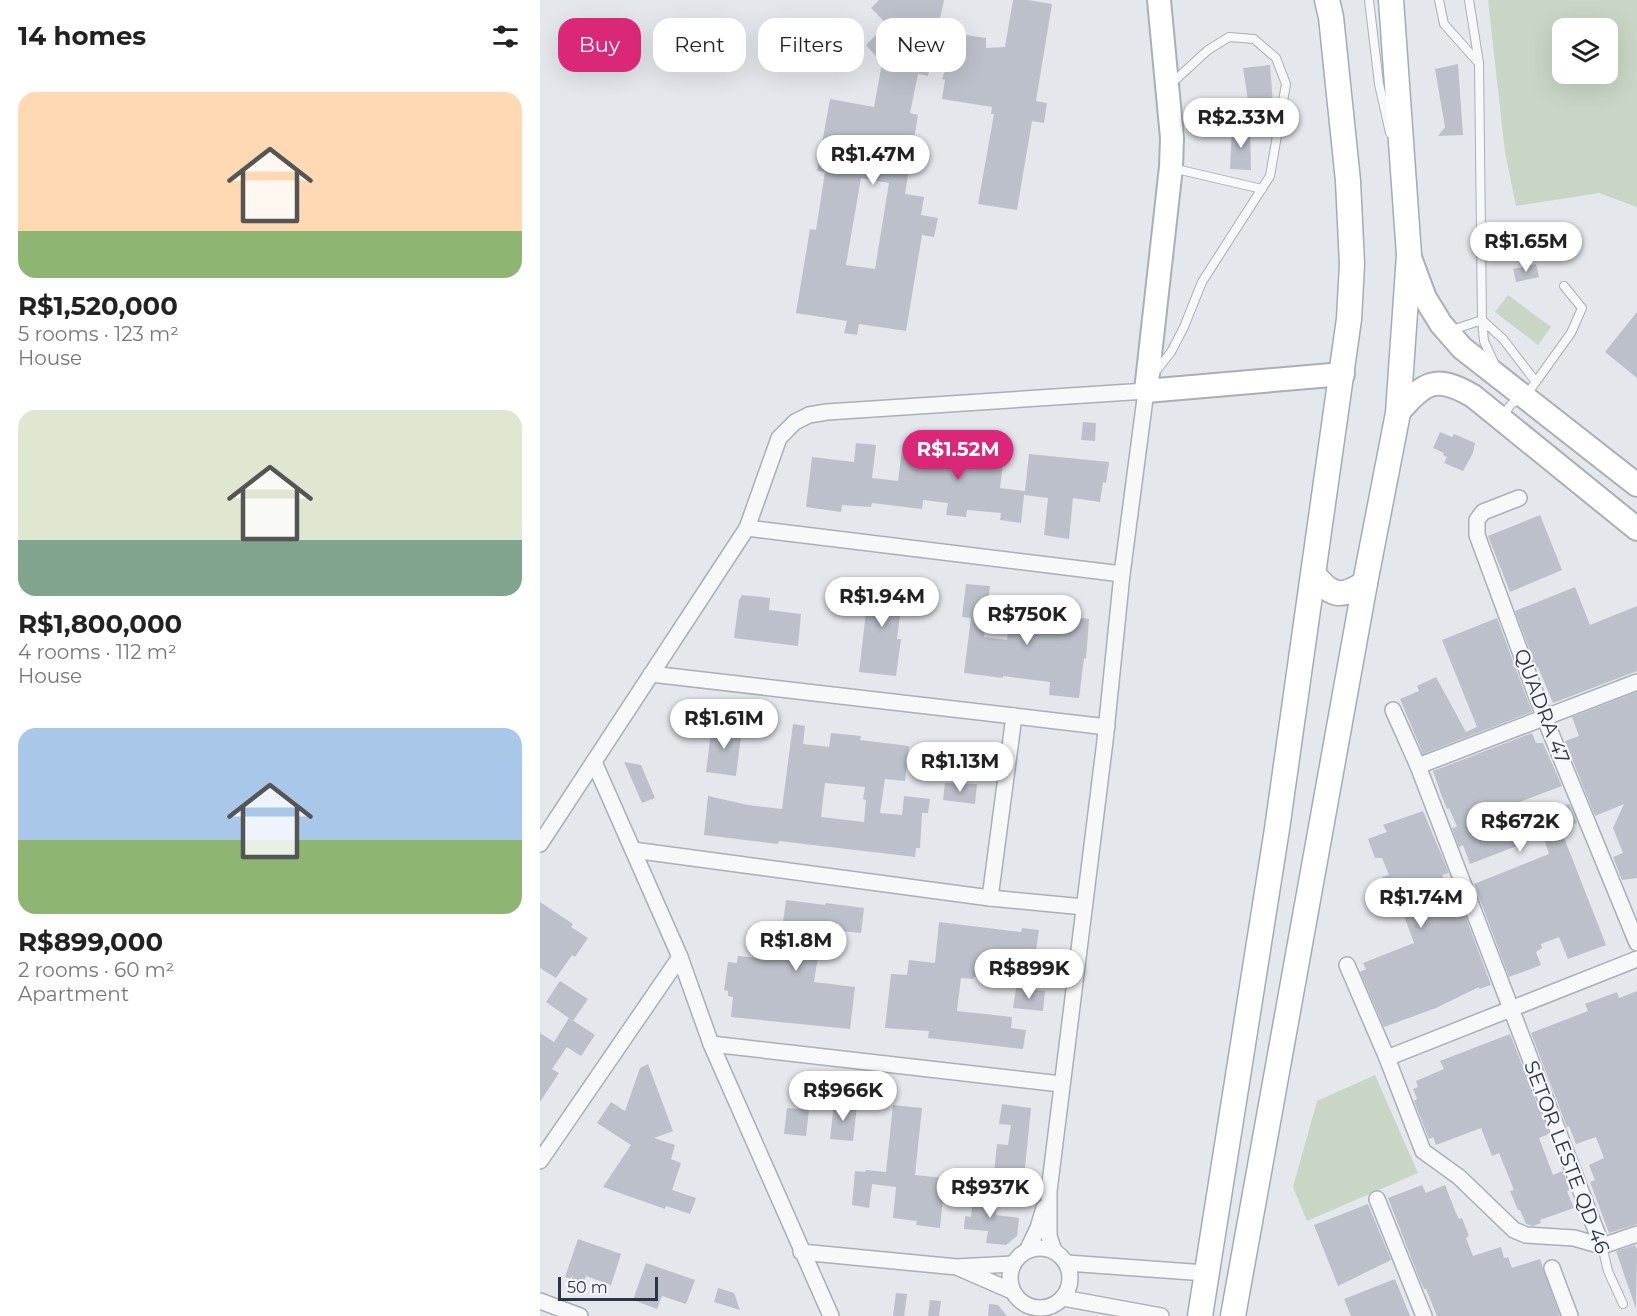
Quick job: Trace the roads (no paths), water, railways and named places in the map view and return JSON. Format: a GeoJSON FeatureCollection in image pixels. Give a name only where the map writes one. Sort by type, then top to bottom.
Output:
{"type":"FeatureCollection","features":[{"type":"Feature","properties":{"kind":"main road"},"geometry":{"type":"LineString","coordinates":[[1158,0],[1172,138],[1171,167],[1147,385],[1343,374]]}},
{"type":"Feature","properties":{"kind":"main road"},"geometry":{"type":"LineString","coordinates":[[1233,1316],[1365,583],[1398,413],[1408,255],[1391,0]]}},
{"type":"Feature","properties":{"kind":"main road"},"geometry":{"type":"LineString","coordinates":[[1200,1316],[1275,840],[1349,319],[1352,264],[1348,181],[1330,6]]}},
{"type":"Feature","properties":{"kind":"main road"},"geometry":{"type":"LineString","coordinates":[[1408,255],[1425,298],[1447,332],[1462,348],[1502,380],[1531,390],[1637,485]]}},
{"type":"Feature","properties":{"kind":"main road"},"geometry":{"type":"LineString","coordinates":[[1398,413],[1412,396],[1435,382],[1458,387],[1473,396],[1637,529]]}},
{"type":"Feature","properties":{"kind":"main road"},"geometry":{"type":"LineString","coordinates":[[1314,575],[1324,587],[1339,594],[1354,590],[1365,583]]}},
{"type":"Feature","properties":{"kind":"main road"},"geometry":{"type":"LineString","coordinates":[[1228,1135],[1239,1126],[1246,1126],[1252,1128],[1264,1143]]}},
{"type":"Feature","properties":{"kind":"street"},"geometry":{"type":"LineString","coordinates":[[540,844],[747,528],[779,438],[795,422],[809,415],[827,412],[1147,385],[1122,574],[1107,727],[1049,1191],[1049,1236],[1054,1251],[1067,1263],[1071,1275],[1069,1287],[1056,1306]]}},
{"type":"Feature","properties":{"kind":"street","name":"QUADRA 47"},"geometry":{"type":"LineString","coordinates":[[1520,498],[1483,512],[1477,520],[1477,535],[1545,718],[1637,943]]}},
{"type":"Feature","properties":{"kind":"street"},"geometry":{"type":"LineString","coordinates":[[747,528],[1122,574]]}},
{"type":"Feature","properties":{"kind":"street"},"geometry":{"type":"LineString","coordinates":[[651,674],[1107,727]]}},
{"type":"Feature","properties":{"kind":"street"},"geometry":{"type":"LineString","coordinates":[[1418,766],[1637,682]]}},
{"type":"Feature","properties":{"kind":"street","name":"SETOR LESTE QD 46"},"geometry":{"type":"LineString","coordinates":[[1394,710],[1418,766],[1602,1245]]}},
{"type":"Feature","properties":{"kind":"street"},"geometry":{"type":"LineString","coordinates":[[990,898],[1014,716]]}},
{"type":"Feature","properties":{"kind":"street"},"geometry":{"type":"LineString","coordinates":[[594,762],[680,957],[711,1044],[831,1316]]}},
{"type":"Feature","properties":{"kind":"street"},"geometry":{"type":"LineString","coordinates":[[633,850],[990,898],[1084,907]]}},
{"type":"Feature","properties":{"kind":"street"},"geometry":{"type":"LineString","coordinates":[[540,1161],[680,957]]}},
{"type":"Feature","properties":{"kind":"street"},"geometry":{"type":"LineString","coordinates":[[1387,1058],[1637,959]]}},
{"type":"Feature","properties":{"kind":"street"},"geometry":{"type":"LineString","coordinates":[[1347,965],[1387,1058],[1420,1145],[1427,1155],[1449,1168],[1514,1230],[1526,1235],[1574,1238],[1602,1245],[1637,1234]]}},
{"type":"Feature","properties":{"kind":"street"},"geometry":{"type":"LineString","coordinates":[[711,1044],[1061,1084]]}},
{"type":"Feature","properties":{"kind":"street"},"geometry":{"type":"LineString","coordinates":[[1027,1251],[1038,1228],[1049,1191]]}},
{"type":"Feature","properties":{"kind":"street"},"geometry":{"type":"LineString","coordinates":[[1377,1199],[1424,1316]]}},
{"type":"Feature","properties":{"kind":"street"},"geometry":{"type":"LineString","coordinates":[[1054,1251],[1041,1248],[1027,1251],[1013,1264],[1010,1273],[1012,1291],[1025,1310],[1056,1306],[1161,1316]]}},
{"type":"Feature","properties":{"kind":"street"},"geometry":{"type":"LineString","coordinates":[[801,1252],[957,1267],[1013,1264]]}},
{"type":"Feature","properties":{"kind":"street"},"geometry":{"type":"LineString","coordinates":[[1067,1263],[1206,1273]]}},
{"type":"Feature","properties":{"kind":"street"},"geometry":{"type":"LineString","coordinates":[[957,1267],[1012,1291]]}},
{"type":"Feature","properties":{"kind":"street"},"geometry":{"type":"LineString","coordinates":[[1552,1268],[1570,1316]]}},
{"type":"Feature","properties":{"kind":"street"},"geometry":{"type":"LineString","coordinates":[[540,1301],[574,1315]]}},
{"type":"Feature","properties":{"kind":"lane"},"geometry":{"type":"LineString","coordinates":[[1369,0],[1379,84],[1389,129],[1403,162]]}},
{"type":"Feature","properties":{"kind":"lane"},"geometry":{"type":"LineString","coordinates":[[1439,0],[1442,17],[1449,31],[1479,63]]}},
{"type":"Feature","properties":{"kind":"lane"},"geometry":{"type":"LineString","coordinates":[[1469,0],[1479,63],[1482,320],[1484,341],[1502,380]]}},
{"type":"Feature","properties":{"kind":"lane"},"geometry":{"type":"LineString","coordinates":[[1147,385],[1171,352],[1202,282],[1270,176],[1286,84],[1276,58],[1254,39],[1229,37],[1208,50],[1168,86]]}},
{"type":"Feature","properties":{"kind":"lane"},"geometry":{"type":"LineString","coordinates":[[1171,167],[1262,189]]}},
{"type":"Feature","properties":{"kind":"lane"},"geometry":{"type":"LineString","coordinates":[[1510,428],[1506,411],[1514,401],[1531,390],[1571,333],[1582,308],[1564,286]]}},
{"type":"Feature","properties":{"kind":"lane"},"geometry":{"type":"LineString","coordinates":[[1447,332],[1482,320]]}},
{"type":"Feature","properties":{"kind":"lane"},"geometry":{"type":"LineString","coordinates":[[1482,320],[1503,339],[1531,390]]}},
{"type":"Feature","properties":{"kind":"lane","name":"SETOR LESTE QD 46"},"geometry":{"type":"LineString","coordinates":[[1602,1245],[1608,1271],[1623,1304]]}}]}
